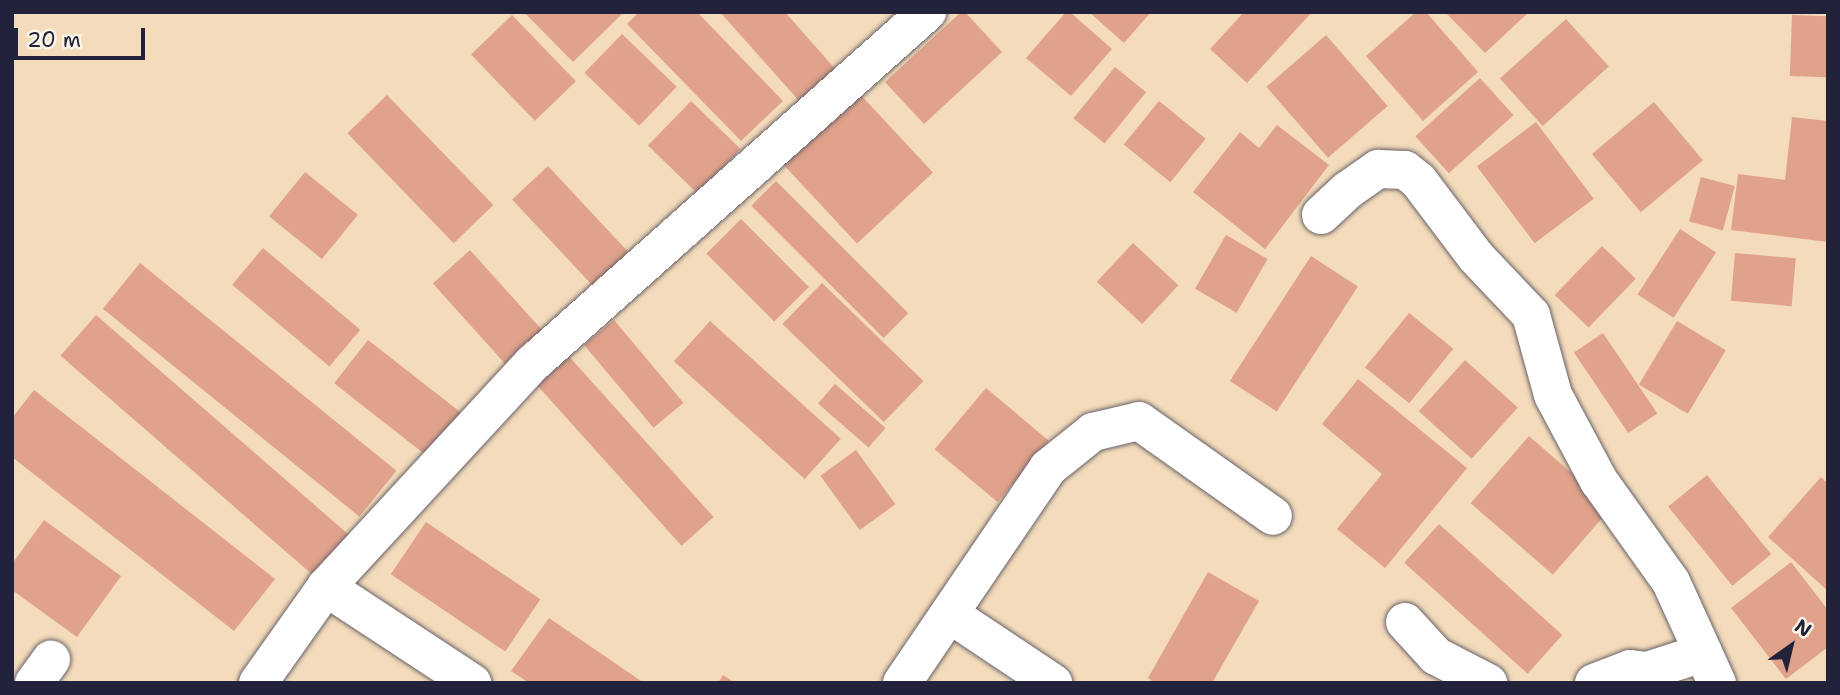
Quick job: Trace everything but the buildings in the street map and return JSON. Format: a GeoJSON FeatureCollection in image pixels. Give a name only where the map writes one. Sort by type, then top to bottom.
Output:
{"type":"FeatureCollection","features":[{"type":"Feature","properties":{"kind":"street"},"geometry":{"type":"LineString","coordinates":[[258,683],[326,587],[533,363],[927,12]]}},
{"type":"Feature","properties":{"kind":"street"},"geometry":{"type":"LineString","coordinates":[[1321,215],[1348,190],[1378,169],[1405,170],[1418,180],[1476,257],[1531,315],[1553,395],[1600,481],[1671,582],[1710,668],[1647,671],[1630,669],[1594,683]]}},
{"type":"Feature","properties":{"kind":"street"},"geometry":{"type":"LineString","coordinates":[[902,683],[951,615],[1048,468],[1093,432],[1139,421],[1273,516]]}},
{"type":"Feature","properties":{"kind":"street"},"geometry":{"type":"LineString","coordinates":[[326,587],[472,683]]}},
{"type":"Feature","properties":{"kind":"street"},"geometry":{"type":"LineString","coordinates":[[951,615],[1053,683]]}},
{"type":"Feature","properties":{"kind":"street"},"geometry":{"type":"LineString","coordinates":[[1405,622],[1436,656],[1489,683]]}}]}
